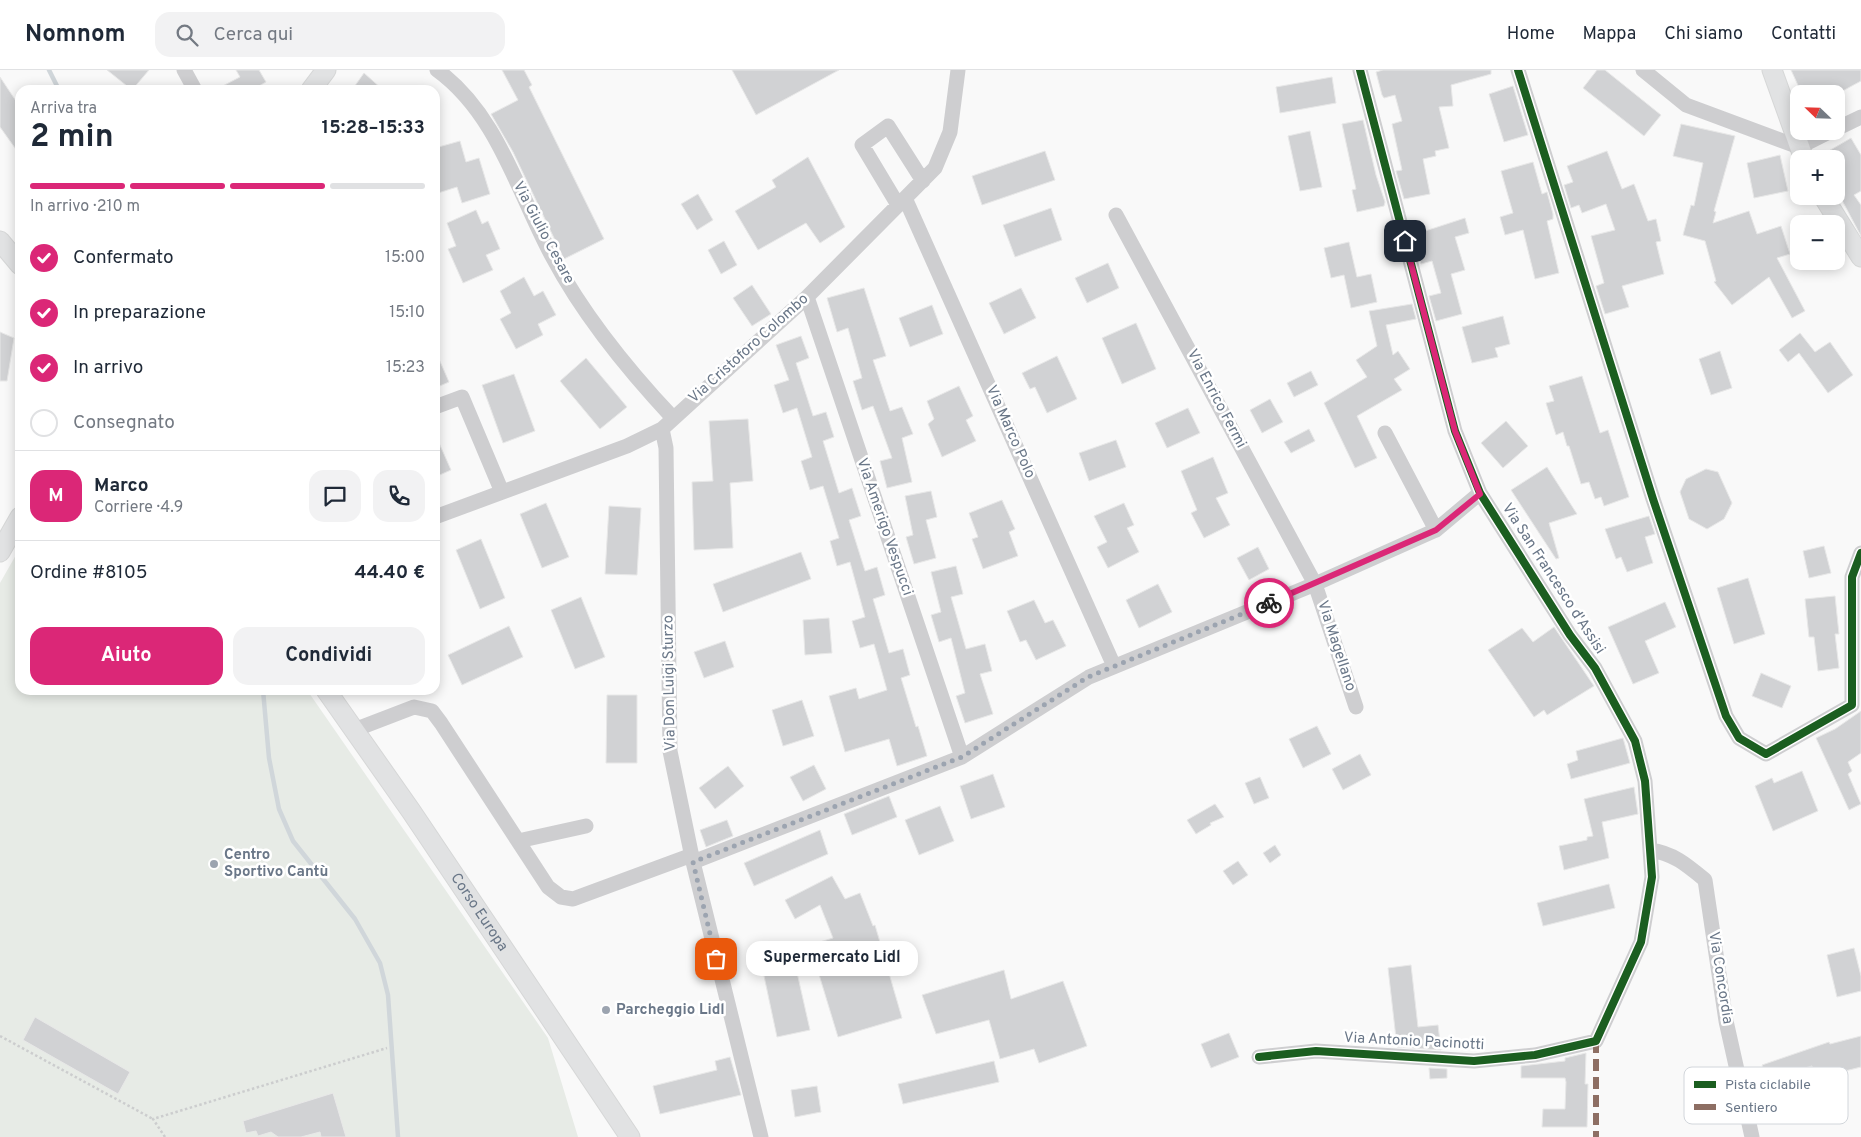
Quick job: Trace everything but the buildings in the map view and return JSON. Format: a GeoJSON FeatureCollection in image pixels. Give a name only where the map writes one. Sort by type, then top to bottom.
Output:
{"type":"FeatureCollection","features":[{"type":"Feature","properties":{"kind":"main road"},"geometry":{"type":"LineString","coordinates":[[315,85],[326,70]]}},
{"type":"Feature","properties":{"kind":"main road"},"geometry":{"type":"LineString","coordinates":[[1772,70],[1801,150]]}},
{"type":"Feature","properties":{"kind":"main road"},"geometry":{"type":"LineString","coordinates":[[1829,205],[1861,257]]}},
{"type":"Feature","properties":{"kind":"main road"},"geometry":{"type":"LineString","coordinates":[[0,241],[15,259]]}},
{"type":"Feature","properties":{"kind":"main road"},"geometry":{"type":"LineString","coordinates":[[0,552],[15,526]]}},
{"type":"Feature","properties":{"kind":"main road","name":"Corso Europa"},"geometry":{"type":"LineString","coordinates":[[330,695],[630,1137]]}},
{"type":"Feature","properties":{"kind":"street"},"geometry":{"type":"LineString","coordinates":[[184,70],[192,85]]}},
{"type":"Feature","properties":{"kind":"street","name":"Via Giulio Cesare"},"geometry":{"type":"LineString","coordinates":[[437,70],[450,79],[482,116],[553,258],[608,342],[667,423]]}},
{"type":"Feature","properties":{"kind":"street","name":"Via Cristoforo Colombo"},"geometry":{"type":"LineString","coordinates":[[440,515],[627,446],[667,423],[807,296],[935,168],[950,132],[958,70]]}},
{"type":"Feature","properties":{"kind":"street","name":"Via San Francesco d'Assisi"},"geometry":{"type":"LineString","coordinates":[[1360,70],[1455,431],[1480,494],[1570,635],[1595,668],[1635,741],[1645,781],[1652,877],[1641,942],[1596,1041]]}},
{"type":"Feature","properties":{"kind":"street"},"geometry":{"type":"LineString","coordinates":[[1518,70],[1653,499],[1726,716],[1739,738],[1766,754],[1852,705],[1852,577],[1861,553]]}},
{"type":"Feature","properties":{"kind":"street"},"geometry":{"type":"LineString","coordinates":[[1643,70],[1686,105],[1795,150]]}},
{"type":"Feature","properties":{"kind":"street"},"geometry":{"type":"LineString","coordinates":[[1845,125],[1861,117]]}},
{"type":"Feature","properties":{"kind":"street","name":"Via Marco Polo"},"geometry":{"type":"LineString","coordinates":[[923,181],[888,126],[862,145],[902,201],[1114,666]]}},
{"type":"Feature","properties":{"kind":"street"},"geometry":{"type":"LineString","coordinates":[[1806,150],[1819,140]]}},
{"type":"Feature","properties":{"kind":"street","name":"Via Enrico Fermi"},"geometry":{"type":"LineString","coordinates":[[1116,214],[1315,584]]}},
{"type":"Feature","properties":{"kind":"street","name":"Via Amerigo Vespucci"},"geometry":{"type":"LineString","coordinates":[[807,296],[962,757]]}},
{"type":"Feature","properties":{"kind":"street"},"geometry":{"type":"LineString","coordinates":[[440,404],[462,397],[502,492]]}},
{"type":"Feature","properties":{"kind":"street","name":"Via Don Luigi Sturzo"},"geometry":{"type":"LineString","coordinates":[[667,423],[670,751],[692,859],[761,1137]]}},
{"type":"Feature","properties":{"kind":"street"},"geometry":{"type":"LineString","coordinates":[[1385,433],[1436,530]]}},
{"type":"Feature","properties":{"kind":"street"},"geometry":{"type":"LineString","coordinates":[[354,730],[414,707],[432,711],[442,723],[548,887],[561,896],[573,899],[692,859],[962,757],[1088,677],[1315,584],[1436,530],[1480,494]]}},
{"type":"Feature","properties":{"kind":"street","name":"Via Magellano"},"geometry":{"type":"LineString","coordinates":[[1315,584],[1356,708]]}},
{"type":"Feature","properties":{"kind":"street"},"geometry":{"type":"LineString","coordinates":[[518,841],[586,826]]}},
{"type":"Feature","properties":{"kind":"street","name":"Via Concordia"},"geometry":{"type":"LineString","coordinates":[[1650,850],[1665,852],[1682,861],[1704,880],[1726,1021],[1736,1067]]}},
{"type":"Feature","properties":{"kind":"street","name":"Via Antonio Pacinotti"},"geometry":{"type":"LineString","coordinates":[[1259,1057],[1316,1051],[1474,1060],[1535,1054],[1596,1041]]}},
{"type":"Feature","properties":{"kind":"street","name":"Via Concordia"},"geometry":{"type":"LineString","coordinates":[[1749,1124],[1752,1137]]}},
{"type":"Feature","properties":{"kind":"path"},"geometry":{"type":"LineString","coordinates":[[0,1036],[153,1119],[164,1137]]}},
{"type":"Feature","properties":{"kind":"path"},"geometry":{"type":"LineString","coordinates":[[153,1119],[387,1048]]}},
{"type":"Feature","properties":{"kind":"shaded area","name":"Centro Sportivo Cantù"},"geometry":{"type":"Polygon","coordinates":[[[15,557],[15,695],[310,695],[548,1038],[578,1137],[0,1137],[0,583],[15,557]]]}},
{"type":"Feature","properties":{"kind":"waterway"},"geometry":{"type":"LineString","coordinates":[[49,70],[56,85]]}},
{"type":"Feature","properties":{"kind":"waterway"},"geometry":{"type":"LineString","coordinates":[[263,695],[269,758],[279,809],[293,841],[355,919],[380,963],[388,995],[398,1137]]}},
{"type":"Feature","properties":{"kind":"marked path"},"geometry":{"type":"LineString","coordinates":[[1596,1041],[1596,1137]]}},
{"type":"Feature","properties":{"kind":"cycle path"},"geometry":{"type":"LineString","coordinates":[[1259,1057],[1316,1051],[1474,1061],[1535,1055],[1596,1041],[1641,942],[1652,877],[1645,781],[1635,741],[1595,668],[1570,635],[1480,493],[1455,431],[1360,70]]}},
{"type":"Feature","properties":{"kind":"cycle path"},"geometry":{"type":"LineString","coordinates":[[1518,70],[1653,499],[1726,716],[1739,738],[1766,754],[1852,705],[1852,577],[1861,553]]}},
{"type":"Feature","properties":{"kind":"way so far"},"geometry":{"type":"LineString","coordinates":[[716,959],[693,862],[962,757],[1088,677],[1269,603]]}},
{"type":"Feature","properties":{"kind":"place","name":"Centro Sportivo Cantù"},"geometry":{"type":"Point","coordinates":[214,864]}},
{"type":"Feature","properties":{"kind":"place","name":"Supermercato Lidl"},"geometry":{"type":"Point","coordinates":[716,959]}},
{"type":"Feature","properties":{"kind":"place","name":"Parcheggio Lidl"},"geometry":{"type":"Point","coordinates":[606,1010]}},
{"type":"Feature","properties":{"kind":"route"},"geometry":{"type":"LineString","coordinates":[[1269,603],[1436,530],[1480,494],[1455,431],[1405,241]]}}]}
